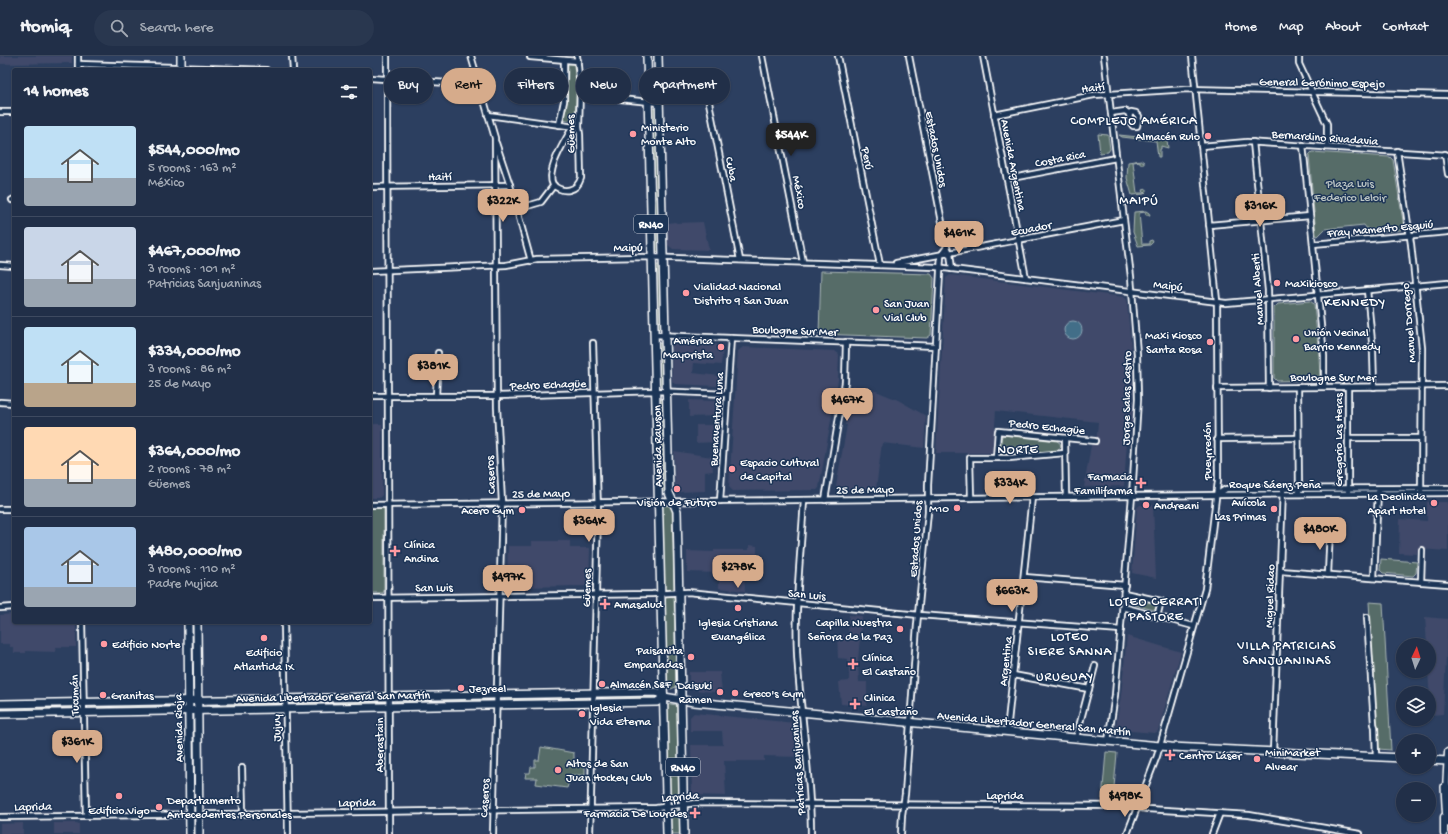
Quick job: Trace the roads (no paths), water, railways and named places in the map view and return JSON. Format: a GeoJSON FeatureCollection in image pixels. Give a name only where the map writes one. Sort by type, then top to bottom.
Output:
{"type":"FeatureCollection","features":[{"type":"Feature","properties":{"kind":"highway"},"geometry":{"type":"LineString","coordinates":[[1446,787],[1448,822]]}},
{"type":"Feature","properties":{"kind":"main road"},"geometry":{"type":"LineString","coordinates":[[181,56],[181,68]]}},
{"type":"Feature","properties":{"kind":"main road","name":"Avenida Rawson"},"geometry":{"type":"LineString","coordinates":[[658,56],[658,68]]}},
{"type":"Feature","properties":{"kind":"main road","name":"Avenida Rawson"},"geometry":{"type":"LineString","coordinates":[[647,57],[647,68]]}},
{"type":"Feature","properties":{"kind":"main road","name":"Avenida Rawson"},"geometry":{"type":"LineString","coordinates":[[648,104],[667,834]]}},
{"type":"Feature","properties":{"kind":"main road","name":"Avenida Rawson"},"geometry":{"type":"LineString","coordinates":[[660,104],[669,493],[676,511],[684,834]]}},
{"type":"Feature","properties":{"kind":"main road","name":"Avenida Rioja"},"geometry":{"type":"LineString","coordinates":[[188,624],[190,834]]}},
{"type":"Feature","properties":{"kind":"main road","name":"Avenida Rioja"},"geometry":{"type":"LineString","coordinates":[[197,624],[199,834]]}},
{"type":"Feature","properties":{"kind":"main road","name":"Avenida Libertador General San Martín"},"geometry":{"type":"LineString","coordinates":[[0,704],[657,692],[664,696],[681,700],[1160,746],[1396,758]]}},
{"type":"Feature","properties":{"kind":"main road","name":"Avenida Libertador General San Martín"},"geometry":{"type":"LineString","coordinates":[[0,714],[658,702],[664,696]]}},
{"type":"Feature","properties":{"kind":"main road"},"geometry":{"type":"LineString","coordinates":[[1436,760],[1448,761]]}},
{"type":"Feature","properties":{"kind":"street"},"geometry":{"type":"LineString","coordinates":[[78,56],[78,68]]}},
{"type":"Feature","properties":{"kind":"street"},"geometry":{"type":"LineString","coordinates":[[292,56],[293,68]]}},
{"type":"Feature","properties":{"kind":"street","name":"Aberastain"},"geometry":{"type":"LineString","coordinates":[[387,56],[387,68]]}},
{"type":"Feature","properties":{"kind":"street","name":"Caseros"},"geometry":{"type":"LineString","coordinates":[[471,56],[474,68]]}},
{"type":"Feature","properties":{"kind":"street"},"geometry":{"type":"LineString","coordinates":[[530,56],[564,60],[577,58]]}},
{"type":"Feature","properties":{"kind":"street"},"geometry":{"type":"LineString","coordinates":[[647,57],[658,56]]}},
{"type":"Feature","properties":{"kind":"street","name":"México"},"geometry":{"type":"LineString","coordinates":[[762,56],[803,262]]}},
{"type":"Feature","properties":{"kind":"street","name":"Perú"},"geometry":{"type":"LineString","coordinates":[[838,56],[880,265]]}},
{"type":"Feature","properties":{"kind":"street","name":"Estados Unidos"},"geometry":{"type":"LineString","coordinates":[[909,56],[947,247],[950,253],[952,269]]}},
{"type":"Feature","properties":{"kind":"street","name":"Avenida Argentina"},"geometry":{"type":"LineString","coordinates":[[983,56],[1026,278]]}},
{"type":"Feature","properties":{"kind":"street","name":"Jorge Salas Castro"},"geometry":{"type":"LineString","coordinates":[[1104,56],[1132,291],[1137,354],[1138,398],[1125,585],[1115,695],[1108,741]]}},
{"type":"Feature","properties":{"kind":"street","name":"Pueyrredón"},"geometry":{"type":"LineString","coordinates":[[1128,834],[1157,756],[1204,589],[1218,481],[1217,301],[1192,56]]}},
{"type":"Feature","properties":{"kind":"street"},"geometry":{"type":"LineString","coordinates":[[1299,56],[1299,64],[1327,124],[1327,147]]}},
{"type":"Feature","properties":{"kind":"street","name":"Güemes"},"geometry":{"type":"LineString","coordinates":[[577,58],[578,68]]}},
{"type":"Feature","properties":{"kind":"street","name":"Güemes"},"geometry":{"type":"LineString","coordinates":[[559,124],[564,101],[564,60]]}},
{"type":"Feature","properties":{"kind":"street"},"geometry":{"type":"LineString","coordinates":[[78,64],[121,68],[181,68]]}},
{"type":"Feature","properties":{"kind":"street"},"geometry":{"type":"LineString","coordinates":[[372,78],[384,79]]}},
{"type":"Feature","properties":{"kind":"street","name":"Haití"},"geometry":{"type":"LineString","coordinates":[[994,115],[1094,95],[1195,90]]}},
{"type":"Feature","properties":{"kind":"street","name":"General Gerónimo Espejo"},"geometry":{"type":"LineString","coordinates":[[1195,90],[1448,94]]}},
{"type":"Feature","properties":{"kind":"street","name":"Aberastain"},"geometry":{"type":"LineString","coordinates":[[387,104],[389,834]]}},
{"type":"Feature","properties":{"kind":"street","name":"Caseros"},"geometry":{"type":"LineString","coordinates":[[485,104],[510,185],[531,261]]}},
{"type":"Feature","properties":{"kind":"street","name":"Güemes"},"geometry":{"type":"LineString","coordinates":[[573,126],[552,169],[551,179],[554,186],[562,190],[569,190],[578,185],[580,181],[580,104]]}},
{"type":"Feature","properties":{"kind":"street","name":"Cuba"},"geometry":{"type":"LineString","coordinates":[[709,104],[740,260]]}},
{"type":"Feature","properties":{"kind":"street"},"geometry":{"type":"LineString","coordinates":[[1111,113],[1125,111],[1130,114]]}},
{"type":"Feature","properties":{"kind":"street"},"geometry":{"type":"LineString","coordinates":[[0,112],[12,112]]}},
{"type":"Feature","properties":{"kind":"street"},"geometry":{"type":"LineString","coordinates":[[488,115],[579,127]]}},
{"type":"Feature","properties":{"kind":"street","name":"Caseros"},"geometry":{"type":"LineString","coordinates":[[493,834],[502,503],[496,396],[495,138]]}},
{"type":"Feature","properties":{"kind":"street","name":"Bernardino Rivadavia"},"geometry":{"type":"LineString","coordinates":[[1201,146],[1253,142],[1446,154]]}},
{"type":"Feature","properties":{"kind":"street","name":"Manuel Alberti"},"geometry":{"type":"LineString","coordinates":[[1253,142],[1269,299],[1269,388]]}},
{"type":"Feature","properties":{"kind":"street"},"geometry":{"type":"LineString","coordinates":[[1303,145],[1324,356],[1324,387]]}},
{"type":"Feature","properties":{"kind":"street","name":"Manuel Dorrego"},"geometry":{"type":"LineString","coordinates":[[1397,151],[1410,236],[1422,348],[1421,491]]}},
{"type":"Feature","properties":{"kind":"street"},"geometry":{"type":"LineString","coordinates":[[1446,154],[1448,174]]}},
{"type":"Feature","properties":{"kind":"street","name":"Costa Rica"},"geometry":{"type":"LineString","coordinates":[[1007,179],[1116,158]]}},
{"type":"Feature","properties":{"kind":"street","name":"Haití"},"geometry":{"type":"LineString","coordinates":[[372,187],[510,185]]}},
{"type":"Feature","properties":{"kind":"street"},"geometry":{"type":"LineString","coordinates":[[517,209],[541,202],[554,186]]}},
{"type":"Feature","properties":{"kind":"street"},"geometry":{"type":"LineString","coordinates":[[1209,225],[1310,216]]}},
{"type":"Feature","properties":{"kind":"street","name":"Ecuador"},"geometry":{"type":"LineString","coordinates":[[941,255],[1124,220]]}},
{"type":"Feature","properties":{"kind":"street","name":"Fray Mamerto Esquiú"},"geometry":{"type":"LineString","coordinates":[[1313,244],[1448,232]]}},
{"type":"Feature","properties":{"kind":"street"},"geometry":{"type":"LineString","coordinates":[[941,255],[947,247]]}},
{"type":"Feature","properties":{"kind":"street","name":"Maipú"},"geometry":{"type":"LineString","coordinates":[[887,265],[941,255]]}},
{"type":"Feature","properties":{"kind":"street","name":"Estados Unidos"},"geometry":{"type":"LineString","coordinates":[[901,834],[928,519],[941,255]]}},
{"type":"Feature","properties":{"kind":"street","name":"Maipú"},"geometry":{"type":"LineString","coordinates":[[372,271],[495,266],[531,261],[652,257],[941,267],[1226,303],[1448,283]]}},
{"type":"Feature","properties":{"kind":"street"},"geometry":{"type":"LineString","coordinates":[[0,265],[12,266]]}},
{"type":"Feature","properties":{"kind":"street"},"geometry":{"type":"LineString","coordinates":[[1367,290],[1373,352],[1374,387]]}},
{"type":"Feature","properties":{"kind":"street","name":"Boulogne Sur Mer"},"geometry":{"type":"LineString","coordinates":[[654,335],[936,346]]}},
{"type":"Feature","properties":{"kind":"street","name":"Buenaventura Luna"},"geometry":{"type":"LineString","coordinates":[[720,501],[731,338]]}},
{"type":"Feature","properties":{"kind":"street"},"geometry":{"type":"LineString","coordinates":[[826,500],[845,382],[846,342]]}},
{"type":"Feature","properties":{"kind":"street","name":"Güemes"},"geometry":{"type":"LineString","coordinates":[[590,834],[597,502],[593,343]]}},
{"type":"Feature","properties":{"kind":"street"},"geometry":{"type":"LineString","coordinates":[[436,396],[438,353]]}},
{"type":"Feature","properties":{"kind":"street","name":"Boulogne Sur Mer"},"geometry":{"type":"LineString","coordinates":[[1217,388],[1448,386]]}},
{"type":"Feature","properties":{"kind":"street","name":"Gregorio Las Heras"},"geometry":{"type":"LineString","coordinates":[[1348,387],[1348,491]]}},
{"type":"Feature","properties":{"kind":"street"},"geometry":{"type":"LineString","coordinates":[[1298,388],[1298,492]]}},
{"type":"Feature","properties":{"kind":"street","name":"Pedro Echagüe"},"geometry":{"type":"LineString","coordinates":[[372,396],[496,396],[656,391],[727,394]]}},
{"type":"Feature","properties":{"kind":"street"},"geometry":{"type":"LineString","coordinates":[[0,402],[12,403]]}},
{"type":"Feature","properties":{"kind":"street","name":"Pedro Echagüe"},"geometry":{"type":"LineString","coordinates":[[996,458],[998,431],[1094,441]]}},
{"type":"Feature","properties":{"kind":"street"},"geometry":{"type":"LineString","coordinates":[[1065,438],[1066,496]]}},
{"type":"Feature","properties":{"kind":"street"},"geometry":{"type":"LineString","coordinates":[[1218,439],[1298,438]]}},
{"type":"Feature","properties":{"kind":"street"},"geometry":{"type":"LineString","coordinates":[[1348,438],[1421,438]]}},
{"type":"Feature","properties":{"kind":"street"},"geometry":{"type":"LineString","coordinates":[[971,498],[970,458],[1065,454]]}},
{"type":"Feature","properties":{"kind":"street","name":"Roque Sáenz Peña"},"geometry":{"type":"LineString","coordinates":[[1421,491],[1448,488]]}},
{"type":"Feature","properties":{"kind":"street","name":"Roque Sáenz Peña"},"geometry":{"type":"LineString","coordinates":[[1216,494],[1226,489],[1283,492],[1421,491],[1448,493]]}},
{"type":"Feature","properties":{"kind":"street"},"geometry":{"type":"LineString","coordinates":[[1374,578],[1378,491]]}},
{"type":"Feature","properties":{"kind":"street","name":"Miguel Ridao"},"geometry":{"type":"LineString","coordinates":[[1273,752],[1283,492]]}},
{"type":"Feature","properties":{"kind":"street","name":"25 de Mayo"},"geometry":{"type":"LineString","coordinates":[[372,505],[1216,494]]}},
{"type":"Feature","properties":{"kind":"street","name":"Argentina"},"geometry":{"type":"LineString","coordinates":[[1007,731],[1032,497]]}},
{"type":"Feature","properties":{"kind":"street","name":"Patricias Sanjuaninas"},"geometry":{"type":"LineString","coordinates":[[804,500],[797,603],[797,651],[811,804],[811,834]]}},
{"type":"Feature","properties":{"kind":"street"},"geometry":{"type":"LineString","coordinates":[[0,509],[12,509]]}},
{"type":"Feature","properties":{"kind":"street"},"geometry":{"type":"LineString","coordinates":[[1328,575],[1330,528]]}},
{"type":"Feature","properties":{"kind":"street"},"geometry":{"type":"LineString","coordinates":[[1420,582],[1422,550]]}},
{"type":"Feature","properties":{"kind":"street"},"geometry":{"type":"LineString","coordinates":[[1280,571],[1448,584]]}},
{"type":"Feature","properties":{"kind":"street"},"geometry":{"type":"LineString","coordinates":[[1024,577],[1125,585]]}},
{"type":"Feature","properties":{"kind":"street","name":"San Luis"},"geometry":{"type":"LineString","coordinates":[[372,598],[661,594],[688,592],[919,615],[1121,630]]}},
{"type":"Feature","properties":{"kind":"street"},"geometry":{"type":"LineString","coordinates":[[1124,594],[1161,601],[1157,616]]}},
{"type":"Feature","properties":{"kind":"street"},"geometry":{"type":"LineString","coordinates":[[0,608],[12,607]]}},
{"type":"Feature","properties":{"kind":"street"},"geometry":{"type":"LineString","coordinates":[[1123,607],[1193,626]]}},
{"type":"Feature","properties":{"kind":"street"},"geometry":{"type":"LineString","coordinates":[[1367,618],[1376,757]]}},
{"type":"Feature","properties":{"kind":"street","name":"Tucumán"},"geometry":{"type":"LineString","coordinates":[[82,624],[86,816]]}},
{"type":"Feature","properties":{"kind":"street","name":"Jujuy"},"geometry":{"type":"LineString","coordinates":[[284,624],[288,834]]}},
{"type":"Feature","properties":{"kind":"street"},"geometry":{"type":"LineString","coordinates":[[1076,738],[1095,666]]}},
{"type":"Feature","properties":{"kind":"street"},"geometry":{"type":"LineString","coordinates":[[1013,675],[1089,689]]}},
{"type":"Feature","properties":{"kind":"street"},"geometry":{"type":"LineString","coordinates":[[1444,834],[1448,752]]}},
{"type":"Feature","properties":{"kind":"street"},"geometry":{"type":"LineString","coordinates":[[242,768],[243,813]]}},
{"type":"Feature","properties":{"kind":"street","name":"Laprida"},"geometry":{"type":"LineString","coordinates":[[0,817],[590,809],[666,807],[696,803],[1130,806],[1249,815],[1357,834]]}},
{"type":"Feature","properties":{"kind":"street"},"geometry":{"type":"LineString","coordinates":[[1212,834],[1220,813]]}},
{"type":"Feature","properties":{"kind":"place","name":"Ministerio Monte Alto"},"geometry":{"type":"Point","coordinates":[633,134]}},
{"type":"Feature","properties":{"kind":"place","name":"Almacén Rulo"},"geometry":{"type":"Point","coordinates":[1208,136]}},
{"type":"Feature","properties":{"kind":"place","name":"Maxikiosco"},"geometry":{"type":"Point","coordinates":[1277,283]}},
{"type":"Feature","properties":{"kind":"place","name":"Vialidad Nacional Distrito 9 San Juan"},"geometry":{"type":"Point","coordinates":[686,293]}},
{"type":"Feature","properties":{"kind":"place","name":"San Juan Vial Club"},"geometry":{"type":"Point","coordinates":[876,310]}},
{"type":"Feature","properties":{"kind":"place","name":"Unión Vecinal Barrio Kennedy"},"geometry":{"type":"Point","coordinates":[1296,339]}},
{"type":"Feature","properties":{"kind":"place","name":"Maxi Kiosco Santa Rosa"},"geometry":{"type":"Point","coordinates":[1210,342]}},
{"type":"Feature","properties":{"kind":"place","name":"América Mayorista"},"geometry":{"type":"Point","coordinates":[721,347]}},
{"type":"Feature","properties":{"kind":"place","name":"Espacio Cultural de Capital"},"geometry":{"type":"Point","coordinates":[732,469]}},
{"type":"Feature","properties":{"kind":"place","name":"Farmacia Familifarma"},"geometry":{"type":"Point","coordinates":[1141,483]}},
{"type":"Feature","properties":{"kind":"place","name":"Visión de Futuro"},"geometry":{"type":"Point","coordinates":[677,489]}},
{"type":"Feature","properties":{"kind":"place","name":"La Deolinda Apart Hotel"},"geometry":{"type":"Point","coordinates":[1434,503]}},
{"type":"Feature","properties":{"kind":"place","name":"Andreani"},"geometry":{"type":"Point","coordinates":[1146,505]}},
{"type":"Feature","properties":{"kind":"place","name":"M10"},"geometry":{"type":"Point","coordinates":[957,508]}},
{"type":"Feature","properties":{"kind":"place","name":"Avícola Las Primas"},"geometry":{"type":"Point","coordinates":[1274,509]}},
{"type":"Feature","properties":{"kind":"place","name":"Acero Gym"},"geometry":{"type":"Point","coordinates":[522,510]}},
{"type":"Feature","properties":{"kind":"place","name":"Clínica Andina"},"geometry":{"type":"Point","coordinates":[395,551]}},
{"type":"Feature","properties":{"kind":"place","name":"Amasalud"},"geometry":{"type":"Point","coordinates":[605,604]}},
{"type":"Feature","properties":{"kind":"place","name":"Iglesia Cristiana Evangélica"},"geometry":{"type":"Point","coordinates":[738,608]}},
{"type":"Feature","properties":{"kind":"place","name":"Capilla Nuestra Señora de la Paz"},"geometry":{"type":"Point","coordinates":[900,629]}},
{"type":"Feature","properties":{"kind":"place","name":"Edificio Atlantida IX"},"geometry":{"type":"Point","coordinates":[264,638]}},
{"type":"Feature","properties":{"kind":"place","name":"Edificio Norte"},"geometry":{"type":"Point","coordinates":[104,644]}},
{"type":"Feature","properties":{"kind":"place","name":"Paisanita Empanadas"},"geometry":{"type":"Point","coordinates":[691,657]}},
{"type":"Feature","properties":{"kind":"place","name":"Clínica El Castaño"},"geometry":{"type":"Point","coordinates":[853,664]}},
{"type":"Feature","properties":{"kind":"place","name":"Almacén S&F"},"geometry":{"type":"Point","coordinates":[602,684]}},
{"type":"Feature","properties":{"kind":"place","name":"Jezreel"},"geometry":{"type":"Point","coordinates":[461,688]}},
{"type":"Feature","properties":{"kind":"place","name":"Daisuki Ramen"},"geometry":{"type":"Point","coordinates":[720,692]}},
{"type":"Feature","properties":{"kind":"place","name":"Greco's Gym"},"geometry":{"type":"Point","coordinates":[735,693]}},
{"type":"Feature","properties":{"kind":"place","name":"Granitas"},"geometry":{"type":"Point","coordinates":[103,695]}},
{"type":"Feature","properties":{"kind":"place","name":"Clinica El Castaño"},"geometry":{"type":"Point","coordinates":[855,704]}},
{"type":"Feature","properties":{"kind":"place","name":"Iglesia Vida Eterna"},"geometry":{"type":"Point","coordinates":[582,714]}},
{"type":"Feature","properties":{"kind":"place","name":"Centro Láser"},"geometry":{"type":"Point","coordinates":[1170,755]}},
{"type":"Feature","properties":{"kind":"place","name":"MiniMarket Alvear"},"geometry":{"type":"Point","coordinates":[1257,759]}},
{"type":"Feature","properties":{"kind":"place","name":"Altos de San Juan Hockey Club"},"geometry":{"type":"Point","coordinates":[558,770]}},
{"type":"Feature","properties":{"kind":"place","name":"Edificio Vigo"},"geometry":{"type":"Point","coordinates":[119,796]}},
{"type":"Feature","properties":{"kind":"place","name":"Departamento Antecedentes Personales"},"geometry":{"type":"Point","coordinates":[159,807]}},
{"type":"Feature","properties":{"kind":"place","name":"Farmacia De Lourdes"},"geometry":{"type":"Point","coordinates":[695,813]}},
{"type":"Feature","properties":{"kind":"district","name":"COMPLEJO AMÉRICA"},"geometry":{"type":"Point","coordinates":[1134,119]}},
{"type":"Feature","properties":{"kind":"district","name":"MAIPÚ"},"geometry":{"type":"Point","coordinates":[1139,199]}},
{"type":"Feature","properties":{"kind":"district","name":"KENNEDY"},"geometry":{"type":"Point","coordinates":[1355,301]}},
{"type":"Feature","properties":{"kind":"district","name":"NORTE"},"geometry":{"type":"Point","coordinates":[1018,448]}},
{"type":"Feature","properties":{"kind":"district","name":"LOTEO CERRATI PASTORE"},"geometry":{"type":"Point","coordinates":[1156,608]}},
{"type":"Feature","properties":{"kind":"district","name":"LOTEO SIERE SANNA"},"geometry":{"type":"Point","coordinates":[1070,642]}},
{"type":"Feature","properties":{"kind":"district","name":"VILLA PATRICIAS SANJUANINAS"},"geometry":{"type":"Point","coordinates":[1287,652]}},
{"type":"Feature","properties":{"kind":"district","name":"URUGUAY"},"geometry":{"type":"Point","coordinates":[1065,675]}},
{"type":"Feature","properties":{"kind":"park label","name":"Plaza Luis Federico Leloir"},"geometry":{"type":"Point","coordinates":[1350,190]}}]}
